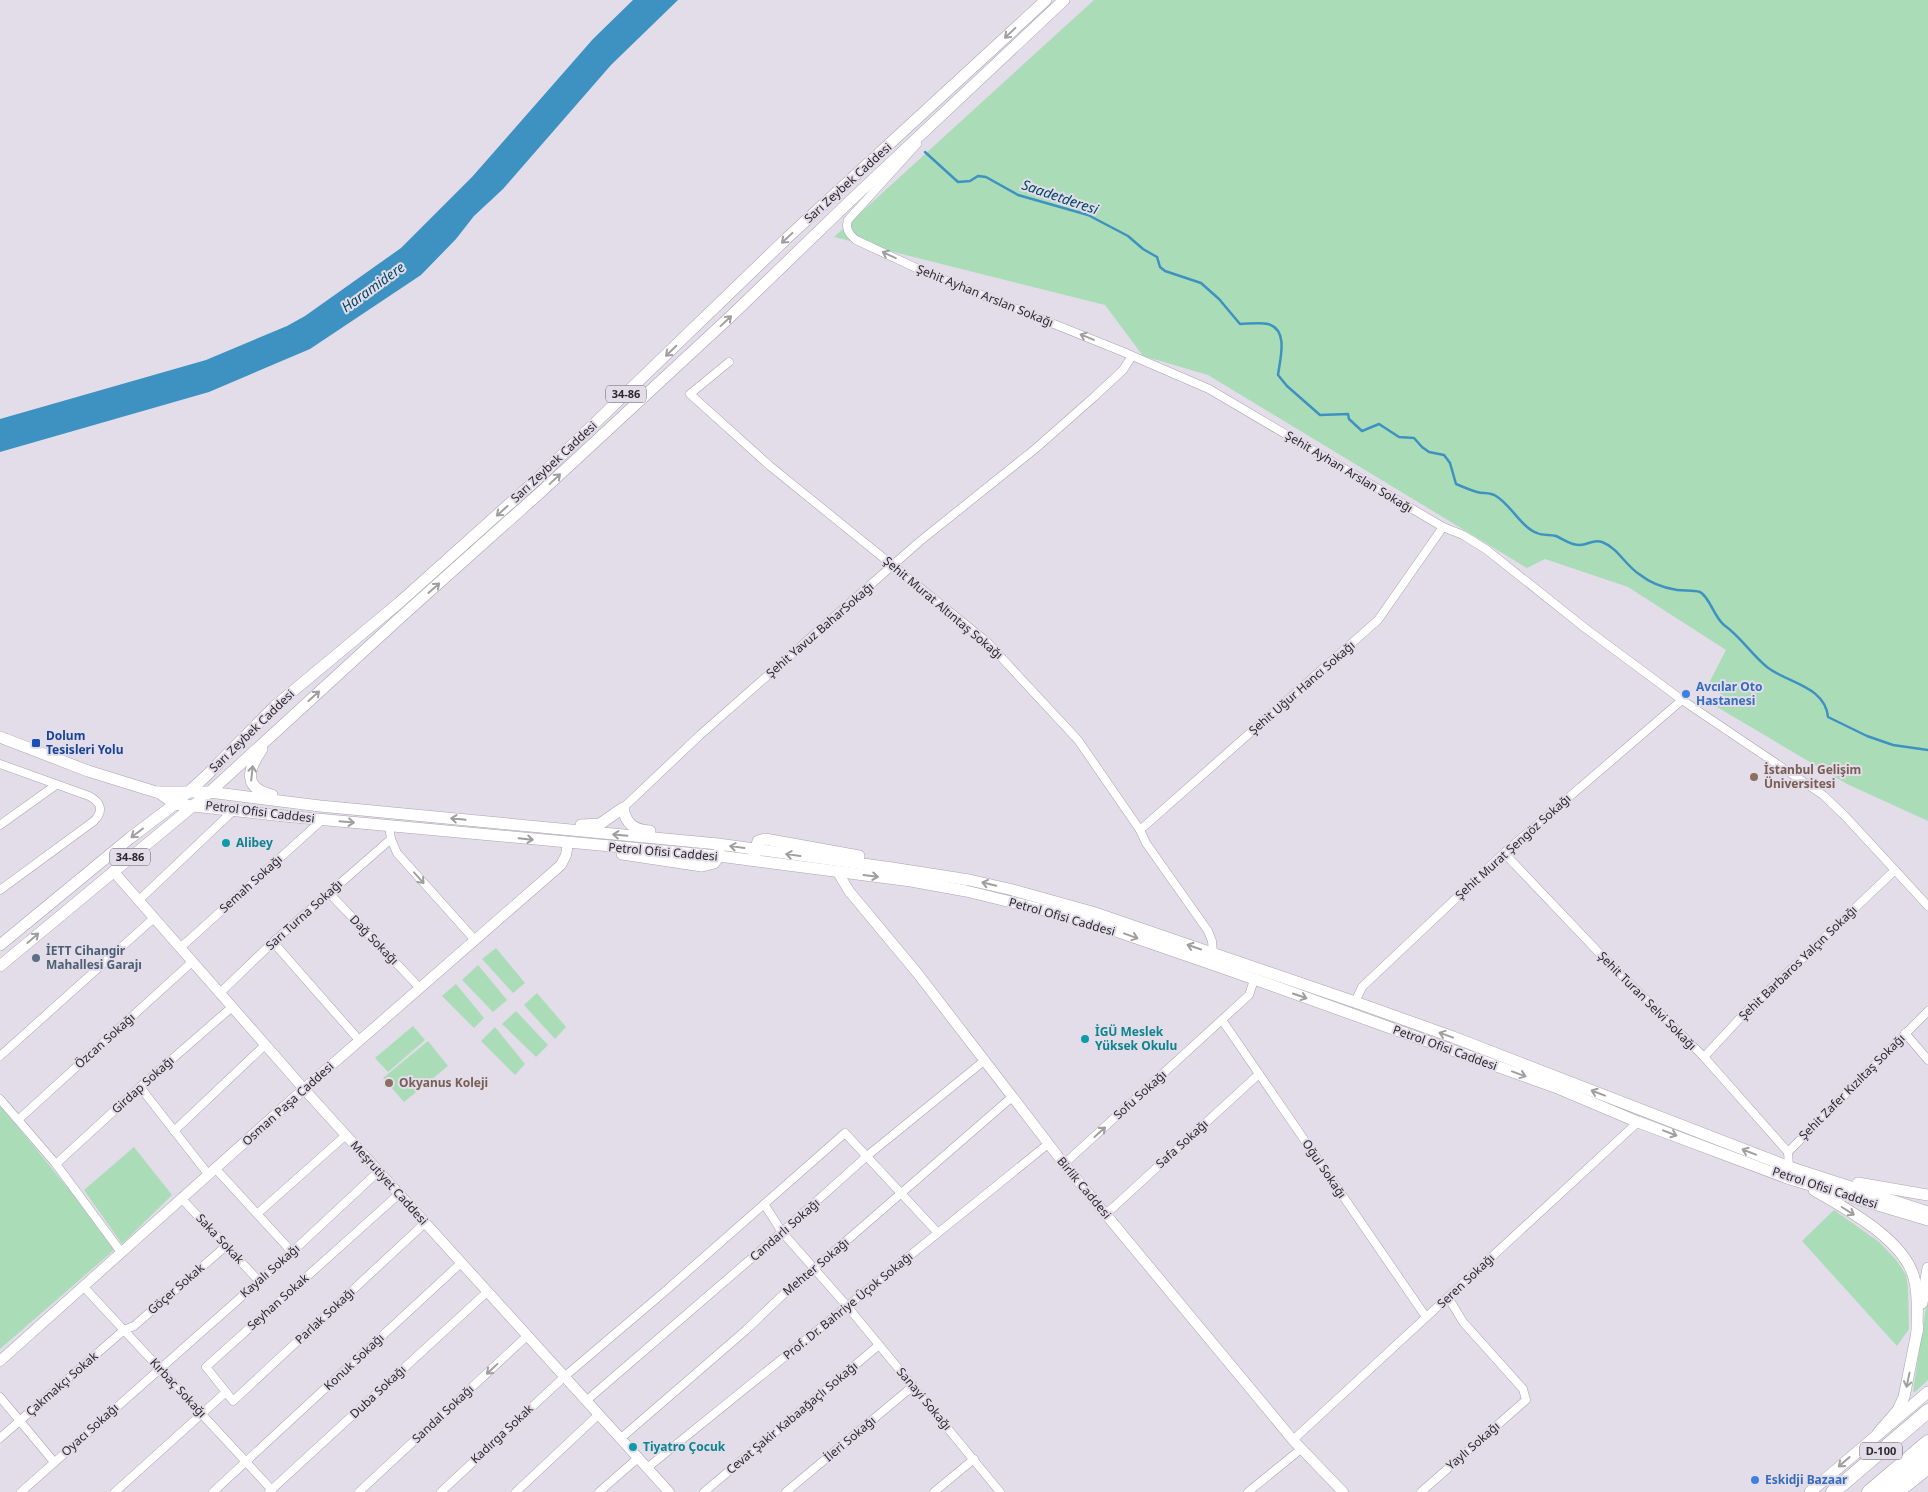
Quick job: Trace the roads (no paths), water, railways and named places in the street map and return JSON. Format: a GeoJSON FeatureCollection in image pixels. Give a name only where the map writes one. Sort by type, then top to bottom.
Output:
{"type":"FeatureCollection","features":[{"type":"Feature","properties":{"kind":"highway","name":"D-100"},"geometry":{"type":"LineString","coordinates":[[1833,1492],[1928,1411]]}},
{"type":"Feature","properties":{"kind":"highway","name":"D-100"},"geometry":{"type":"LineString","coordinates":[[1869,1492],[1928,1442]]}},
{"type":"Feature","properties":{"kind":"highway"},"geometry":{"type":"LineString","coordinates":[[1887,1492],[1928,1456]]}},
{"type":"Feature","properties":{"kind":"main road","name":"Sarı Zeybek Caddesi"},"geometry":{"type":"LineString","coordinates":[[0,945],[130,838],[175,804],[186,792],[206,776],[275,706],[400,602],[535,481],[787,238],[1046,0]]}},
{"type":"Feature","properties":{"kind":"main road","name":"Sarı Zeybek Caddesi"},"geometry":{"type":"LineString","coordinates":[[209,792],[551,484],[724,323],[1064,0]]}},
{"type":"Feature","properties":{"kind":"main road"},"geometry":{"type":"LineString","coordinates":[[277,729],[254,760],[250,776],[251,782],[255,788],[264,793],[320,806]]}},
{"type":"Feature","properties":{"kind":"main road","name":"Petrol Ofisi Caddesi"},"geometry":{"type":"LineString","coordinates":[[0,737],[88,771],[156,792],[175,804],[568,843],[638,857],[702,866],[714,863],[718,850]]}},
{"type":"Feature","properties":{"kind":"main road","name":"Petrol Ofisi Caddesi"},"geometry":{"type":"LineString","coordinates":[[156,792],[209,792],[320,806],[522,826],[718,850],[840,872],[938,886],[1048,911],[1093,923],[1555,1087],[1638,1122],[1928,1220]]}},
{"type":"Feature","properties":{"kind":"main road","name":"34-86"},"geometry":{"type":"LineString","coordinates":[[0,966],[209,792]]}},
{"type":"Feature","properties":{"kind":"main road"},"geometry":{"type":"LineString","coordinates":[[522,826],[542,824],[594,825],[607,820],[623,808],[632,827],[639,830],[714,839],[718,850]]}},
{"type":"Feature","properties":{"kind":"main road","name":"Petrol Ofisi Caddesi"},"geometry":{"type":"LineString","coordinates":[[754,855],[758,841],[765,839],[901,864],[933,874],[1009,889],[1092,912],[1453,1037],[1790,1173],[1818,1178],[1928,1212]]}},
{"type":"Feature","properties":{"kind":"main road","name":"Osman Paşa Caddesi"},"geometry":{"type":"LineString","coordinates":[[0,1361],[211,1171],[561,864],[566,855],[568,843]]}},
{"type":"Feature","properties":{"kind":"main road","name":"Meşrutiyet Caddesi"},"geometry":{"type":"LineString","coordinates":[[113,871],[304,1089],[669,1492]]}},
{"type":"Feature","properties":{"kind":"main road","name":"Birlik Caddesi"},"geometry":{"type":"LineString","coordinates":[[840,872],[840,876],[849,891],[918,974],[1064,1164],[1293,1440],[1343,1492]]}},
{"type":"Feature","properties":{"kind":"main road"},"geometry":{"type":"LineString","coordinates":[[1254,980],[1257,968]]}},
{"type":"Feature","properties":{"kind":"main road"},"geometry":{"type":"LineString","coordinates":[[1790,1173],[1872,1226],[1900,1252],[1914,1277],[1917,1296],[1917,1332]]}},
{"type":"Feature","properties":{"kind":"main road"},"geometry":{"type":"LineString","coordinates":[[1818,1178],[1928,1194]]}},
{"type":"Feature","properties":{"kind":"main road"},"geometry":{"type":"LineString","coordinates":[[1878,1433],[1898,1410],[1904,1397],[1928,1268]]}},
{"type":"Feature","properties":{"kind":"main road"},"geometry":{"type":"LineString","coordinates":[[1810,1492],[1928,1392]]}},
{"type":"Feature","properties":{"kind":"main road"},"geometry":{"type":"LineString","coordinates":[[1899,1492],[1928,1469]]}},
{"type":"Feature","properties":{"kind":"street","name":"Şehit Ayhan Arslan Sokağı"},"geometry":{"type":"LineString","coordinates":[[955,102],[848,220],[847,229],[856,240],[927,273],[1209,389],[1443,527],[1463,535],[1486,550],[1585,628],[1682,700],[1823,795],[1928,906]]}},
{"type":"Feature","properties":{"kind":"street","name":"Şehit Yavuz BaharSokağı"},"geometry":{"type":"LineString","coordinates":[[623,808],[700,736],[919,542],[1035,449],[1094,397],[1123,370],[1132,356]]}},
{"type":"Feature","properties":{"kind":"street","name":"Şehit Murat Altıntaş Sokağı"},"geometry":{"type":"LineString","coordinates":[[729,362],[690,394],[770,466],[986,641],[1005,660],[1078,740],[1140,830],[1146,843],[1208,931],[1212,941],[1213,953]]}},
{"type":"Feature","properties":{"kind":"street","name":"Şehit Uğur Hancı Sokağı"},"geometry":{"type":"LineString","coordinates":[[1140,830],[1378,620],[1443,527]]}},
{"type":"Feature","properties":{"kind":"street","name":"Şehit Murat Şengöz Sokağı"},"geometry":{"type":"LineString","coordinates":[[1355,1002],[1362,987],[1504,852],[1682,700]]}},
{"type":"Feature","properties":{"kind":"street"},"geometry":{"type":"LineString","coordinates":[[0,765],[96,800],[101,810],[94,822],[0,890]]}},
{"type":"Feature","properties":{"kind":"street"},"geometry":{"type":"LineString","coordinates":[[0,826],[56,785]]}},
{"type":"Feature","properties":{"kind":"street"},"geometry":{"type":"LineString","coordinates":[[138,900],[235,810]]}},
{"type":"Feature","properties":{"kind":"street","name":"Semah Sokağı"},"geometry":{"type":"LineString","coordinates":[[180,948],[322,820]]}},
{"type":"Feature","properties":{"kind":"street"},"geometry":{"type":"LineString","coordinates":[[389,826],[391,839],[397,853],[474,939]]}},
{"type":"Feature","properties":{"kind":"street","name":"Sarı Turna Sokağı"},"geometry":{"type":"LineString","coordinates":[[220,993],[273,942],[391,839]]}},
{"type":"Feature","properties":{"kind":"street","name":"Şehit Turan Selvi Sokağı"},"geometry":{"type":"LineString","coordinates":[[1504,852],[1603,958],[1704,1057],[1788,1152]]}},
{"type":"Feature","properties":{"kind":"street","name":"Şehit Barbaros Yalçın Sokağı"},"geometry":{"type":"LineString","coordinates":[[1704,1057],[1749,1010],[1895,870]]}},
{"type":"Feature","properties":{"kind":"street","name":"Dağ Sokağı"},"geometry":{"type":"LineString","coordinates":[[329,893],[419,987]]}},
{"type":"Feature","properties":{"kind":"street"},"geometry":{"type":"LineString","coordinates":[[0,1056],[154,918]]}},
{"type":"Feature","properties":{"kind":"street"},"geometry":{"type":"LineString","coordinates":[[273,942],[359,1040]]}},
{"type":"Feature","properties":{"kind":"street","name":"Özcan Sokağı"},"geometry":{"type":"LineString","coordinates":[[19,1119],[192,962]]}},
{"type":"Feature","properties":{"kind":"street","name":"Sofu Sokağı"},"geometry":{"type":"LineString","coordinates":[[1064,1164],[1249,995],[1254,980]]}},
{"type":"Feature","properties":{"kind":"street","name":"Girdap Sokağı"},"geometry":{"type":"LineString","coordinates":[[56,1164],[140,1087],[232,1008]]}},
{"type":"Feature","properties":{"kind":"street","name":"Şehit Zafer Kızıltaş Sokağı"},"geometry":{"type":"LineString","coordinates":[[1788,1152],[1928,1011]]}},
{"type":"Feature","properties":{"kind":"street","name":"Oğul Sokağı"},"geometry":{"type":"LineString","coordinates":[[1222,1020],[1426,1318]]}},
{"type":"Feature","properties":{"kind":"street"},"geometry":{"type":"LineString","coordinates":[[1905,1033],[1928,1060]]}},
{"type":"Feature","properties":{"kind":"street"},"geometry":{"type":"LineString","coordinates":[[174,1131],[265,1045]]}},
{"type":"Feature","properties":{"kind":"street","name":"Candarlı Sokağı"},"geometry":{"type":"LineString","coordinates":[[586,1401],[867,1156],[985,1060]]}},
{"type":"Feature","properties":{"kind":"street","name":"Safa Sokağı"},"geometry":{"type":"LineString","coordinates":[[1106,1214],[1259,1074]]}},
{"type":"Feature","properties":{"kind":"street"},"geometry":{"type":"LineString","coordinates":[[140,1087],[174,1131],[292,1252]]}},
{"type":"Feature","properties":{"kind":"street","name":"Mehter Sokağı"},"geometry":{"type":"LineString","coordinates":[[620,1439],[746,1330],[788,1290],[1012,1097]]}},
{"type":"Feature","properties":{"kind":"street"},"geometry":{"type":"LineString","coordinates":[[0,1099],[56,1164],[121,1252]]}},
{"type":"Feature","properties":{"kind":"street","name":"Seren Sokağı"},"geometry":{"type":"LineString","coordinates":[[1293,1440],[1638,1122]]}},
{"type":"Feature","properties":{"kind":"street","name":"Kadırga Sokak"},"geometry":{"type":"LineString","coordinates":[[441,1492],[564,1377],[845,1133],[867,1156]]}},
{"type":"Feature","properties":{"kind":"street"},"geometry":{"type":"LineString","coordinates":[[257,1214],[346,1135]]}},
{"type":"Feature","properties":{"kind":"street","name":"Prof. Dr. Bahriye Üçok Sokağı"},"geometry":{"type":"LineString","coordinates":[[647,1468],[1048,1144]]}},
{"type":"Feature","properties":{"kind":"street"},"geometry":{"type":"LineString","coordinates":[[1788,1152],[1790,1173]]}},
{"type":"Feature","properties":{"kind":"street"},"geometry":{"type":"LineString","coordinates":[[867,1156],[938,1233]]}},
{"type":"Feature","properties":{"kind":"street","name":"Kayalı Sokağı"},"geometry":{"type":"LineString","coordinates":[[159,1368],[292,1252],[379,1171]]}},
{"type":"Feature","properties":{"kind":"street","name":"Seyhan Sokak"},"geometry":{"type":"LineString","coordinates":[[226,1392],[206,1367],[399,1194]]}},
{"type":"Feature","properties":{"kind":"street","name":"Saka Sokak"},"geometry":{"type":"LineString","coordinates":[[181,1198],[259,1281]]}},
{"type":"Feature","properties":{"kind":"street","name":"Sanayi Sokağı"},"geometry":{"type":"LineString","coordinates":[[764,1204],[782,1232],[847,1306],[1000,1492]]}},
{"type":"Feature","properties":{"kind":"street","name":"Parlak Sokağı"},"geometry":{"type":"LineString","coordinates":[[226,1392],[233,1402],[426,1224]]}},
{"type":"Feature","properties":{"kind":"street","name":"Göçer Sokak"},"geometry":{"type":"LineString","coordinates":[[124,1330],[134,1326],[226,1246]]}},
{"type":"Feature","properties":{"kind":"street","name":"Konuk Sokağı"},"geometry":{"type":"LineString","coordinates":[[212,1492],[461,1263]]}},
{"type":"Feature","properties":{"kind":"street","name":"Kırbaç Sokağı"},"geometry":{"type":"LineString","coordinates":[[83,1286],[246,1461],[270,1491]]}},
{"type":"Feature","properties":{"kind":"street","name":"Duba Sokağı"},"geometry":{"type":"LineString","coordinates":[[270,1491],[487,1292]]}},
{"type":"Feature","properties":{"kind":"street","name":"Yaylı Sokağı"},"geometry":{"type":"LineString","coordinates":[[1421,1492],[1526,1400],[1523,1389],[1464,1322],[1448,1297]]}},
{"type":"Feature","properties":{"kind":"street","name":"Çakmakçı Sokak"},"geometry":{"type":"LineString","coordinates":[[0,1438],[124,1330]]}},
{"type":"Feature","properties":{"kind":"street","name":"Sandal Sokağı"},"geometry":{"type":"LineString","coordinates":[[359,1492],[527,1336]]}},
{"type":"Feature","properties":{"kind":"street","name":"Cevat Şakir Kabaağaçlı Sokağı"},"geometry":{"type":"LineString","coordinates":[[704,1492],[879,1345]]}},
{"type":"Feature","properties":{"kind":"street","name":"Oyacı Sokağı"},"geometry":{"type":"LineString","coordinates":[[21,1492],[159,1368]]}},
{"type":"Feature","properties":{"kind":"street","name":"İleri Sokağı"},"geometry":{"type":"LineString","coordinates":[[786,1492],[913,1386]]}},
{"type":"Feature","properties":{"kind":"street"},"geometry":{"type":"LineString","coordinates":[[115,1492],[226,1392]]}},
{"type":"Feature","properties":{"kind":"street"},"geometry":{"type":"LineString","coordinates":[[0,1397],[54,1462]]}},
{"type":"Feature","properties":{"kind":"street"},"geometry":{"type":"LineString","coordinates":[[516,1492],[598,1415]]}},
{"type":"Feature","properties":{"kind":"street"},"geometry":{"type":"LineString","coordinates":[[1248,1492],[1302,1448]]}},
{"type":"Feature","properties":{"kind":"street"},"geometry":{"type":"LineString","coordinates":[[599,1492],[638,1458]]}},
{"type":"Feature","properties":{"kind":"street"},"geometry":{"type":"LineString","coordinates":[[934,1492],[974,1459]]}},
{"type":"Feature","properties":{"kind":"water","name":"Haramidere"},"geometry":{"type":"Polygon","coordinates":[[[633,0],[678,0],[611,65],[503,189],[474,216],[456,239],[421,275],[310,349],[209,392],[0,452],[0,419],[206,360],[287,326],[305,316],[401,248],[472,177],[593,39],[633,0]]]}},
{"type":"Feature","properties":{"kind":"waterway","name":"Saadetderesi"},"geometry":{"type":"LineString","coordinates":[[925,152],[958,182],[970,181],[978,176],[986,177],[1018,195],[1088,215],[1128,236],[1143,249],[1157,257],[1160,267],[1165,271],[1201,283],[1219,299],[1240,324],[1265,323],[1275,327],[1279,332],[1282,346],[1278,375],[1287,386],[1320,415],[1348,414],[1349,419],[1362,431],[1379,424],[1399,437],[1414,438],[1429,452],[1444,455],[1450,463],[1456,484],[1477,492],[1496,496],[1526,526],[1539,534],[1556,536],[1576,545],[1596,541],[1602,542],[1613,548],[1634,570],[1652,582],[1672,589],[1700,592],[1706,598],[1720,621],[1761,662],[1775,672],[1804,686],[1820,698],[1828,717],[1867,736],[1893,745],[1928,750]]}},
{"type":"Feature","properties":{"kind":"place","name":"Avcılar Oto Hastanesi"},"geometry":{"type":"Point","coordinates":[1686,694]}},
{"type":"Feature","properties":{"kind":"place","name":"Dolum Tesisleri Yolu"},"geometry":{"type":"Point","coordinates":[36,743]}},
{"type":"Feature","properties":{"kind":"place","name":"İstanbul Gelişim Üniversitesi"},"geometry":{"type":"Point","coordinates":[1754,777]}},
{"type":"Feature","properties":{"kind":"place","name":"Alibey"},"geometry":{"type":"Point","coordinates":[226,843]}},
{"type":"Feature","properties":{"kind":"place","name":"İETT Cihangir Mahallesi Garajı"},"geometry":{"type":"Point","coordinates":[36,958]}},
{"type":"Feature","properties":{"kind":"place","name":"İGÜ Meslek Yüksek Okulu"},"geometry":{"type":"Point","coordinates":[1085,1039]}},
{"type":"Feature","properties":{"kind":"place","name":"Okyanus Koleji"},"geometry":{"type":"Point","coordinates":[389,1083]}},
{"type":"Feature","properties":{"kind":"place","name":"Tiyatro Çocuk"},"geometry":{"type":"Point","coordinates":[633,1447]}},
{"type":"Feature","properties":{"kind":"place","name":"Eskidji Bazaar"},"geometry":{"type":"Point","coordinates":[1755,1480]}}]}
